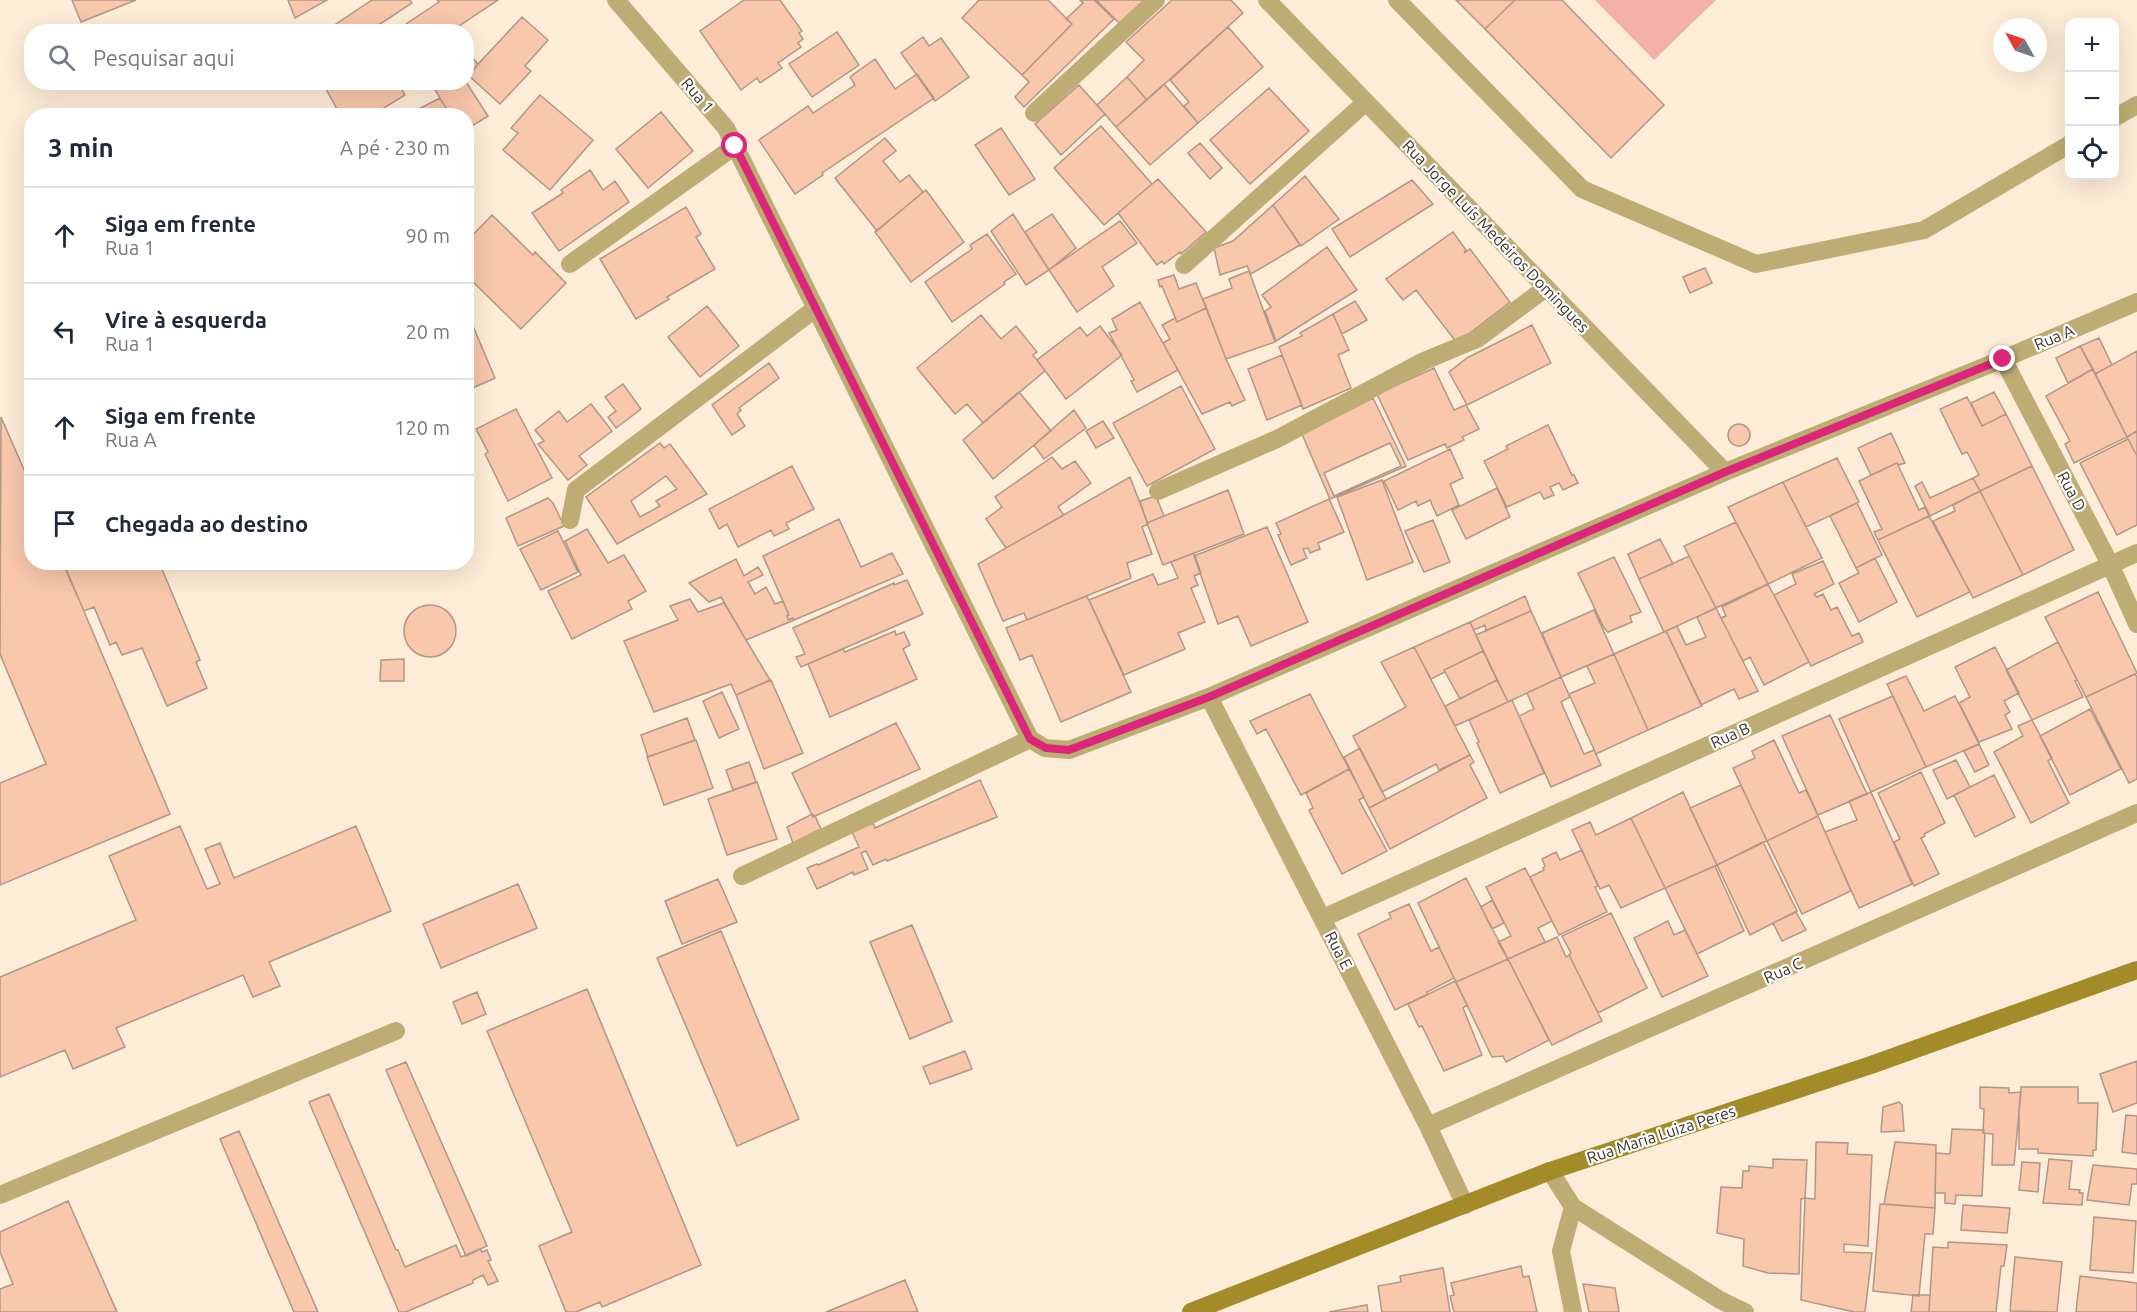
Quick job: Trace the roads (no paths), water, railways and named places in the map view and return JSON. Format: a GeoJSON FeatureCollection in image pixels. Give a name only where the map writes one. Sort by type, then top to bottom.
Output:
{"type":"FeatureCollection","features":[{"type":"Feature","properties":{"kind":"street","name":"Rua 1"},"geometry":{"type":"LineString","coordinates":[[616,0],[726,128],[1030,739]]}},
{"type":"Feature","properties":{"kind":"street"},"geometry":{"type":"LineString","coordinates":[[1034,113],[1156,0]]}},
{"type":"Feature","properties":{"kind":"street","name":"Rua Jorge Luís Medeiros Domingues"},"geometry":{"type":"LineString","coordinates":[[1267,0],[1725,472]]}},
{"type":"Feature","properties":{"kind":"street"},"geometry":{"type":"LineString","coordinates":[[1397,0],[1582,189],[1756,264],[1924,230],[2065,147]]}},
{"type":"Feature","properties":{"kind":"street"},"geometry":{"type":"LineString","coordinates":[[1184,265],[1366,102]]}},
{"type":"Feature","properties":{"kind":"street"},"geometry":{"type":"LineString","coordinates":[[2119,116],[2137,105]]}},
{"type":"Feature","properties":{"kind":"street"},"geometry":{"type":"LineString","coordinates":[[570,264],[735,146]]}},
{"type":"Feature","properties":{"kind":"street"},"geometry":{"type":"LineString","coordinates":[[1158,491],[1277,439],[1424,361],[1477,339],[1546,288]]}},
{"type":"Feature","properties":{"kind":"street","name":"Rua A"},"geometry":{"type":"LineString","coordinates":[[1209,697],[1725,472],[2137,302]]}},
{"type":"Feature","properties":{"kind":"street"},"geometry":{"type":"LineString","coordinates":[[570,520],[576,490],[816,308]]}},
{"type":"Feature","properties":{"kind":"street","name":"Rua D"},"geometry":{"type":"LineString","coordinates":[[2003,359],[2110,564],[2137,624]]}},
{"type":"Feature","properties":{"kind":"street","name":"Rua B"},"geometry":{"type":"LineString","coordinates":[[1323,918],[2137,553]]}},
{"type":"Feature","properties":{"kind":"street"},"geometry":{"type":"LineString","coordinates":[[742,876],[1030,739],[1046,748],[1069,750],[1209,697]]}},
{"type":"Feature","properties":{"kind":"street","name":"Rua E"},"geometry":{"type":"LineString","coordinates":[[1209,697],[1323,918],[1465,1204]]}},
{"type":"Feature","properties":{"kind":"street","name":"Rua C"},"geometry":{"type":"LineString","coordinates":[[1428,1126],[2137,813]]}},
{"type":"Feature","properties":{"kind":"street","name":"Rua Maria Luiza Peres"},"geometry":{"type":"LineString","coordinates":[[1191,1312],[1216,1307],[1550,1171],[1871,1065],[2137,970]]}},
{"type":"Feature","properties":{"kind":"street"},"geometry":{"type":"LineString","coordinates":[[0,1195],[396,1030]]}},
{"type":"Feature","properties":{"kind":"street"},"geometry":{"type":"LineString","coordinates":[[1550,1171],[1573,1207],[1720,1300],[1745,1312]]}},
{"type":"Feature","properties":{"kind":"street"},"geometry":{"type":"LineString","coordinates":[[1573,1207],[1561,1251],[1574,1312]]}}]}
